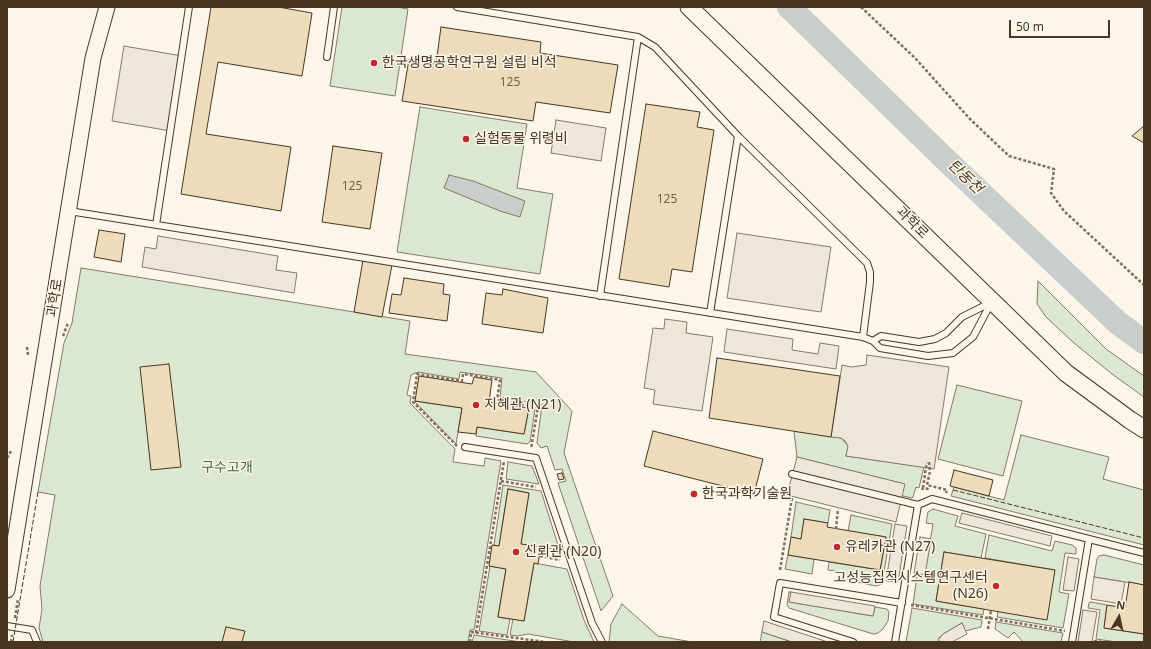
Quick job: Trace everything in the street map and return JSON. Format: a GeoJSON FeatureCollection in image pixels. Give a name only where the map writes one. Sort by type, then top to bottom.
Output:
{"type":"FeatureCollection","features":[{"type":"Feature","properties":{"kind":"main road","name":"과학로"},"geometry":{"type":"LineString","coordinates":[[689,7],[1066,373],[1144,429]]}},
{"type":"Feature","properties":{"kind":"street","name":"과학로"},"geometry":{"type":"LineString","coordinates":[[7,590],[93,58],[107,7]]}},
{"type":"Feature","properties":{"kind":"lane"},"geometry":{"type":"LineString","coordinates":[[156,225],[189,7]]}},
{"type":"Feature","properties":{"kind":"lane"},"geometry":{"type":"LineString","coordinates":[[327,57],[334,7]]}},
{"type":"Feature","properties":{"kind":"lane"},"geometry":{"type":"LineString","coordinates":[[457,7],[638,38],[655,47],[738,136],[867,263],[870,272],[870,282],[863,337]]}},
{"type":"Feature","properties":{"kind":"lane"},"geometry":{"type":"LineString","coordinates":[[600,296],[638,38]]}},
{"type":"Feature","properties":{"kind":"lane"},"geometry":{"type":"LineString","coordinates":[[710,313],[738,136]]}},
{"type":"Feature","properties":{"kind":"lane"},"geometry":{"type":"LineString","coordinates":[[69,211],[863,337],[873,341],[880,348],[928,356],[953,353],[973,338],[992,302]]}},
{"type":"Feature","properties":{"kind":"lane"},"geometry":{"type":"LineString","coordinates":[[873,341],[881,336],[919,342],[935,339],[946,332],[962,317],[992,302]]}},
{"type":"Feature","properties":{"kind":"lane"},"geometry":{"type":"LineString","coordinates":[[465,447],[536,458],[592,622],[602,642]]}},
{"type":"Feature","properties":{"kind":"lane"},"geometry":{"type":"LineString","coordinates":[[792,474],[918,506],[932,499],[1144,553]]}},
{"type":"Feature","properties":{"kind":"lane"},"geometry":{"type":"LineString","coordinates":[[895,642],[918,506]]}},
{"type":"Feature","properties":{"kind":"lane"},"geometry":{"type":"LineString","coordinates":[[1072,642],[1089,539]]}},
{"type":"Feature","properties":{"kind":"lane"},"geometry":{"type":"LineString","coordinates":[[853,642],[774,617],[780,583],[902,604]]}},
{"type":"Feature","properties":{"kind":"lane"},"geometry":{"type":"LineString","coordinates":[[7,626],[32,630],[37,642]]}},
{"type":"Feature","properties":{"kind":"path"},"geometry":{"type":"LineString","coordinates":[[861,7],[915,58],[970,119],[1009,156],[1054,169],[1052,193],[1064,211],[1144,285]]}},
{"type":"Feature","properties":{"kind":"path"},"geometry":{"type":"LineString","coordinates":[[27,347],[28,356]]}},
{"type":"Feature","properties":{"kind":"path"},"geometry":{"type":"LineString","coordinates":[[465,447],[456,446],[413,402],[417,374],[462,381],[463,374],[500,380],[497,400],[538,407],[530,457]]}},
{"type":"Feature","properties":{"kind":"path"},"geometry":{"type":"LineString","coordinates":[[7,458],[11,451]]}},
{"type":"Feature","properties":{"kind":"path"},"geometry":{"type":"LineString","coordinates":[[476,633],[505,453]]}},
{"type":"Feature","properties":{"kind":"path"},"geometry":{"type":"LineString","coordinates":[[923,488],[926,467],[929,462],[930,470],[928,485]]}},
{"type":"Feature","properties":{"kind":"path"},"geometry":{"type":"LineString","coordinates":[[501,481],[547,488]]}},
{"type":"Feature","properties":{"kind":"path"},"geometry":{"type":"LineString","coordinates":[[780,570],[792,498]]}},
{"type":"Feature","properties":{"kind":"path"},"geometry":{"type":"LineString","coordinates":[[836,529],[838,509]]}},
{"type":"Feature","properties":{"kind":"path"},"geometry":{"type":"LineString","coordinates":[[540,556],[571,562]]}},
{"type":"Feature","properties":{"kind":"path"},"geometry":{"type":"LineString","coordinates":[[910,605],[1065,631]]}},
{"type":"Feature","properties":{"kind":"path"},"geometry":{"type":"LineString","coordinates":[[988,630],[991,610]]}},
{"type":"Feature","properties":{"kind":"path"},"geometry":{"type":"LineString","coordinates":[[470,642],[471,632],[546,642]]}},
{"type":"Feature","properties":{"kind":"path"},"geometry":{"type":"LineString","coordinates":[[1094,641],[1103,642]]}},
{"type":"Feature","properties":{"kind":"green space"},"geometry":{"type":"Polygon","coordinates":[[[342,7],[397,7],[408,9],[395,96],[330,86],[342,7]]]}},
{"type":"Feature","properties":{"kind":"green space"},"geometry":{"type":"Polygon","coordinates":[[[420,107],[527,124],[517,188],[553,194],[540,274],[397,252],[420,107]]]}},
{"type":"Feature","properties":{"kind":"green space","name":"구수고개"},"geometry":{"type":"Polygon","coordinates":[[[81,268],[410,321],[405,354],[536,372],[572,411],[564,453],[613,596],[601,611],[558,483],[566,481],[562,469],[555,470],[547,446],[541,448],[537,443],[542,405],[500,397],[502,378],[460,372],[459,379],[418,372],[411,375],[407,395],[411,396],[410,403],[455,449],[453,462],[484,466],[485,458],[501,461],[474,630],[470,630],[468,642],[43,642],[39,628],[42,609],[40,586],[55,495],[38,492],[64,343],[72,323],[81,268]]]}},
{"type":"Feature","properties":{"kind":"green space"},"geometry":{"type":"Polygon","coordinates":[[[1038,281],[1106,349],[1144,376],[1144,397],[1112,374],[1074,343],[1046,317],[1037,304],[1038,281]]]}},
{"type":"Feature","properties":{"kind":"green space"},"geometry":{"type":"Polygon","coordinates":[[[957,385],[1022,401],[1003,476],[938,459],[957,385]]]}},
{"type":"Feature","properties":{"kind":"green space"},"geometry":{"type":"Polygon","coordinates":[[[415,402],[462,408],[456,444],[415,402]]]}},
{"type":"Feature","properties":{"kind":"green space"},"geometry":{"type":"Polygon","coordinates":[[[529,408],[535,409],[530,442],[527,444],[476,436],[477,427],[524,434],[529,408]]]}},
{"type":"Feature","properties":{"kind":"green space"},"geometry":{"type":"Polygon","coordinates":[[[794,431],[841,438],[848,446],[846,456],[924,467],[919,488],[916,487],[912,498],[903,496],[902,493],[904,484],[797,457],[794,431]]]}},
{"type":"Feature","properties":{"kind":"green space"},"geometry":{"type":"Polygon","coordinates":[[[1021,435],[1109,457],[1103,479],[1144,490],[1144,545],[951,496],[954,487],[1004,500],[1021,435]]]}},
{"type":"Feature","properties":{"kind":"green space"},"geometry":{"type":"Polygon","coordinates":[[[508,462],[532,466],[539,484],[506,479],[508,462]]]}},
{"type":"Feature","properties":{"kind":"green space"},"geometry":{"type":"Polygon","coordinates":[[[503,485],[541,491],[558,545],[558,550],[521,544],[529,493],[508,489],[499,546],[494,545],[503,485]]]}},
{"type":"Feature","properties":{"kind":"green space"},"geometry":{"type":"Polygon","coordinates":[[[796,502],[830,510],[828,523],[804,519],[801,539],[791,537],[796,502]]]}},
{"type":"Feature","properties":{"kind":"green space"},"geometry":{"type":"Polygon","coordinates":[[[933,509],[958,516],[955,526],[986,534],[981,558],[944,552],[936,601],[984,609],[983,615],[913,604],[917,576],[924,577],[933,524],[926,523],[928,512],[933,509]]]}},
{"type":"Feature","properties":{"kind":"green space"},"geometry":{"type":"Polygon","coordinates":[[[851,515],[892,524],[882,584],[876,586],[842,579],[843,572],[828,570],[829,562],[880,570],[886,537],[848,531],[851,515]]]}},
{"type":"Feature","properties":{"kind":"green space"},"geometry":{"type":"Polygon","coordinates":[[[989,535],[1052,551],[1055,541],[1072,545],[1076,548],[1076,554],[1065,553],[1059,592],[1069,594],[1063,628],[997,617],[998,611],[1055,570],[985,558],[989,535]]]}},
{"type":"Feature","properties":{"kind":"green space"},"geometry":{"type":"Polygon","coordinates":[[[788,555],[814,559],[812,574],[785,569],[788,555]]]}},
{"type":"Feature","properties":{"kind":"green space"},"geometry":{"type":"Polygon","coordinates":[[[1104,555],[1144,565],[1144,585],[1094,577],[1097,559],[1099,556],[1104,555]]]}},
{"type":"Feature","properties":{"kind":"green space"},"geometry":{"type":"Polygon","coordinates":[[[534,563],[567,569],[584,620],[594,642],[574,642],[528,634],[517,636],[510,635],[513,619],[524,621],[534,563]]]}},
{"type":"Feature","properties":{"kind":"green space"},"geometry":{"type":"Polygon","coordinates":[[[490,566],[506,569],[498,617],[510,619],[507,635],[479,631],[490,566]]]}},
{"type":"Feature","properties":{"kind":"green space"},"geometry":{"type":"Polygon","coordinates":[[[789,592],[791,592],[790,602],[873,616],[875,607],[887,609],[889,612],[888,621],[883,629],[878,633],[870,633],[789,608],[787,605],[789,592]]]}},
{"type":"Feature","properties":{"kind":"green space"},"geometry":{"type":"Polygon","coordinates":[[[1091,602],[1107,605],[1104,628],[1144,634],[1144,642],[1117,642],[1096,639],[1100,610],[1088,608],[1089,603],[1091,602]]]}},
{"type":"Feature","properties":{"kind":"green space"},"geometry":{"type":"Polygon","coordinates":[[[622,604],[658,636],[692,642],[609,642],[611,624],[622,604]]]}},
{"type":"Feature","properties":{"kind":"green space"},"geometry":{"type":"Polygon","coordinates":[[[912,608],[982,620],[981,627],[965,631],[962,623],[943,634],[938,639],[941,642],[906,642],[912,608]]]}},
{"type":"Feature","properties":{"kind":"green space"},"geometry":{"type":"Polygon","coordinates":[[[996,622],[1063,633],[1061,642],[1023,642],[1014,632],[1008,638],[995,629],[996,622]]]}},
{"type":"Feature","properties":{"kind":"green space"},"geometry":{"type":"Polygon","coordinates":[[[762,632],[792,642],[760,642],[762,632]]]}},
{"type":"Feature","properties":{"kind":"green space"},"geometry":{"type":"Polygon","coordinates":[[[474,635],[521,642],[472,642],[474,635]]]}},
{"type":"Feature","properties":{"kind":"shaded area"},"geometry":{"type":"Polygon","coordinates":[[[124,46],[182,56],[171,131],[112,121],[124,46]]]}},
{"type":"Feature","properties":{"kind":"shaded area"},"geometry":{"type":"Polygon","coordinates":[[[556,120],[606,128],[601,161],[551,153],[556,120]]]}},
{"type":"Feature","properties":{"kind":"shaded area"},"geometry":{"type":"Polygon","coordinates":[[[449,175],[473,181],[525,201],[520,217],[500,211],[444,188],[449,175]]]}},
{"type":"Feature","properties":{"kind":"shaded area"},"geometry":{"type":"Polygon","coordinates":[[[737,233],[831,247],[821,312],[727,298],[737,233]]]}},
{"type":"Feature","properties":{"kind":"shaded area"},"geometry":{"type":"Polygon","coordinates":[[[158,236],[278,256],[276,270],[297,273],[294,293],[142,267],[145,247],[156,249],[158,236]]]}},
{"type":"Feature","properties":{"kind":"shaded area"},"geometry":{"type":"Polygon","coordinates":[[[665,319],[687,322],[686,333],[713,337],[702,411],[653,404],[655,390],[644,388],[653,328],[664,329],[665,319]]]}},
{"type":"Feature","properties":{"kind":"shaded area"},"geometry":{"type":"Polygon","coordinates":[[[727,329],[793,339],[792,350],[818,354],[820,343],[839,346],[836,369],[724,352],[727,329]]]}},
{"type":"Feature","properties":{"kind":"shaded area"},"geometry":{"type":"Polygon","coordinates":[[[867,355],[949,367],[934,469],[846,456],[848,446],[845,441],[841,438],[831,437],[842,365],[851,367],[866,365],[867,355]]]}},
{"type":"Feature","properties":{"kind":"shaded area"},"geometry":{"type":"Polygon","coordinates":[[[797,457],[905,484],[896,522],[787,495],[797,457]]]}},
{"type":"Feature","properties":{"kind":"shaded area"},"geometry":{"type":"Polygon","coordinates":[[[962,513],[1052,536],[1050,546],[959,523],[962,513]]]}},
{"type":"Feature","properties":{"kind":"shaded area"},"geometry":{"type":"Polygon","coordinates":[[[895,524],[907,526],[898,582],[886,581],[895,524]]]}},
{"type":"Feature","properties":{"kind":"shaded area"},"geometry":{"type":"Polygon","coordinates":[[[920,537],[931,539],[925,575],[914,573],[920,537]]]}},
{"type":"Feature","properties":{"kind":"shaded area"},"geometry":{"type":"Polygon","coordinates":[[[1068,557],[1079,559],[1074,591],[1063,590],[1068,557]]]}},
{"type":"Feature","properties":{"kind":"shaded area"},"geometry":{"type":"Polygon","coordinates":[[[1094,577],[1125,582],[1121,604],[1091,599],[1094,577]]]}},
{"type":"Feature","properties":{"kind":"shaded area"},"geometry":{"type":"Polygon","coordinates":[[[791,592],[875,606],[873,616],[789,602],[791,592]]]}},
{"type":"Feature","properties":{"kind":"shaded area"},"geometry":{"type":"Polygon","coordinates":[[[1083,610],[1097,612],[1092,642],[1078,642],[1083,610]]]}},
{"type":"Feature","properties":{"kind":"shaded area"},"geometry":{"type":"Polygon","coordinates":[[[764,621],[828,642],[792,642],[762,632],[764,621]]]}},
{"type":"Feature","properties":{"kind":"shaded area"},"geometry":{"type":"Polygon","coordinates":[[[962,623],[967,634],[952,642],[941,642],[938,640],[943,634],[962,623]]]}},
{"type":"Feature","properties":{"kind":"building"},"geometry":{"type":"Polygon","coordinates":[[[211,7],[278,7],[312,13],[302,76],[218,62],[206,134],[291,147],[281,211],[181,194],[211,7]]]}},
{"type":"Feature","properties":{"kind":"building"},"geometry":{"type":"Polygon","coordinates":[[[441,27],[541,42],[540,53],[618,65],[610,113],[536,102],[533,121],[402,101],[409,59],[436,64],[441,27]]]}},
{"type":"Feature","properties":{"kind":"building"},"geometry":{"type":"Polygon","coordinates":[[[646,104],[700,112],[697,127],[714,130],[692,272],[672,269],[669,287],[619,279],[646,104]]]}},
{"type":"Feature","properties":{"kind":"building"},"geometry":{"type":"Polygon","coordinates":[[[1144,126],[1144,143],[1132,136],[1144,126]]]}},
{"type":"Feature","properties":{"kind":"building"},"geometry":{"type":"Polygon","coordinates":[[[333,146],[382,153],[370,229],[322,222],[333,146]]]}},
{"type":"Feature","properties":{"kind":"building"},"geometry":{"type":"Polygon","coordinates":[[[99,230],[125,234],[121,262],[94,257],[99,230]]]}},
{"type":"Feature","properties":{"kind":"building"},"geometry":{"type":"Polygon","coordinates":[[[363,260],[392,265],[382,317],[354,312],[363,260]]]}},
{"type":"Feature","properties":{"kind":"building"},"geometry":{"type":"Polygon","coordinates":[[[404,278],[444,284],[443,294],[450,295],[447,321],[389,313],[392,294],[401,295],[404,278]]]}},
{"type":"Feature","properties":{"kind":"building"},"geometry":{"type":"Polygon","coordinates":[[[503,289],[548,298],[543,333],[482,324],[486,293],[502,295],[503,289]]]}},
{"type":"Feature","properties":{"kind":"building"},"geometry":{"type":"Polygon","coordinates":[[[717,358],[840,376],[831,437],[709,418],[717,358]]]}},
{"type":"Feature","properties":{"kind":"building"},"geometry":{"type":"Polygon","coordinates":[[[169,364],[181,467],[151,470],[140,367],[169,364]]]}},
{"type":"Feature","properties":{"kind":"building","name":"지혜관 (N21)"},"geometry":{"type":"Polygon","coordinates":[[[419,376],[472,384],[474,377],[492,380],[489,402],[529,408],[524,434],[477,427],[476,434],[458,432],[462,408],[415,401],[419,376]]]}},
{"type":"Feature","properties":{"kind":"building"},"geometry":{"type":"Polygon","coordinates":[[[653,431],[763,459],[754,494],[644,466],[653,431]]]}},
{"type":"Feature","properties":{"kind":"building"},"geometry":{"type":"Polygon","coordinates":[[[954,470],[993,480],[989,496],[950,486],[954,470]]]}},
{"type":"Feature","properties":{"kind":"building"},"geometry":{"type":"Polygon","coordinates":[[[562,473],[564,479],[559,480],[557,474],[562,473]]]}},
{"type":"Feature","properties":{"kind":"building","name":"신뢰관 (N20)"},"geometry":{"type":"Polygon","coordinates":[[[508,489],[529,493],[521,544],[541,547],[538,564],[534,563],[524,621],[498,617],[506,569],[489,566],[492,545],[499,546],[508,489]]]}},
{"type":"Feature","properties":{"kind":"building","name":"유레카관 (N27)"},"geometry":{"type":"Polygon","coordinates":[[[804,519],[828,523],[827,527],[886,537],[880,570],[788,555],[791,537],[801,539],[804,519]]]}},
{"type":"Feature","properties":{"kind":"building","name":"고성능집적시스템연구센터 (N26)"},"geometry":{"type":"Polygon","coordinates":[[[944,552],[1055,570],[1047,620],[936,601],[944,552]]]}},
{"type":"Feature","properties":{"kind":"building"},"geometry":{"type":"Polygon","coordinates":[[[1129,582],[1144,585],[1144,634],[1104,628],[1107,605],[1125,608],[1129,582]]]}},
{"type":"Feature","properties":{"kind":"building"},"geometry":{"type":"Polygon","coordinates":[[[226,627],[245,631],[242,642],[222,642],[226,627]]]}},
{"type":"Feature","properties":{"kind":"waterway","name":"탄동천"},"geometry":{"type":"LineString","coordinates":[[789,7],[946,160],[1117,322],[1144,342]]}},
{"type":"Feature","properties":{"kind":"fence"},"geometry":{"type":"LineString","coordinates":[[953,490],[1144,538]]}},
{"type":"Feature","properties":{"kind":"fence"},"geometry":{"type":"LineString","coordinates":[[13,642],[38,492]]}},
{"type":"Feature","properties":{"kind":"place","name":"한국생명공학연구원 설립 비석"},"geometry":{"type":"Point","coordinates":[374,63]}},
{"type":"Feature","properties":{"kind":"place","name":"실험동물 위령비"},"geometry":{"type":"Point","coordinates":[466,139]}},
{"type":"Feature","properties":{"kind":"place","name":"지혜관 (N21)"},"geometry":{"type":"Point","coordinates":[476,405]}},
{"type":"Feature","properties":{"kind":"place","name":"한국과학기술원"},"geometry":{"type":"Point","coordinates":[694,494]}},
{"type":"Feature","properties":{"kind":"place","name":"유레카관 (N27)"},"geometry":{"type":"Point","coordinates":[837,547]}},
{"type":"Feature","properties":{"kind":"place","name":"신뢰관 (N20)"},"geometry":{"type":"Point","coordinates":[516,552]}},
{"type":"Feature","properties":{"kind":"place","name":"고성능집적시스템연구센터 (N26)"},"geometry":{"type":"Point","coordinates":[996,586]}}]}
